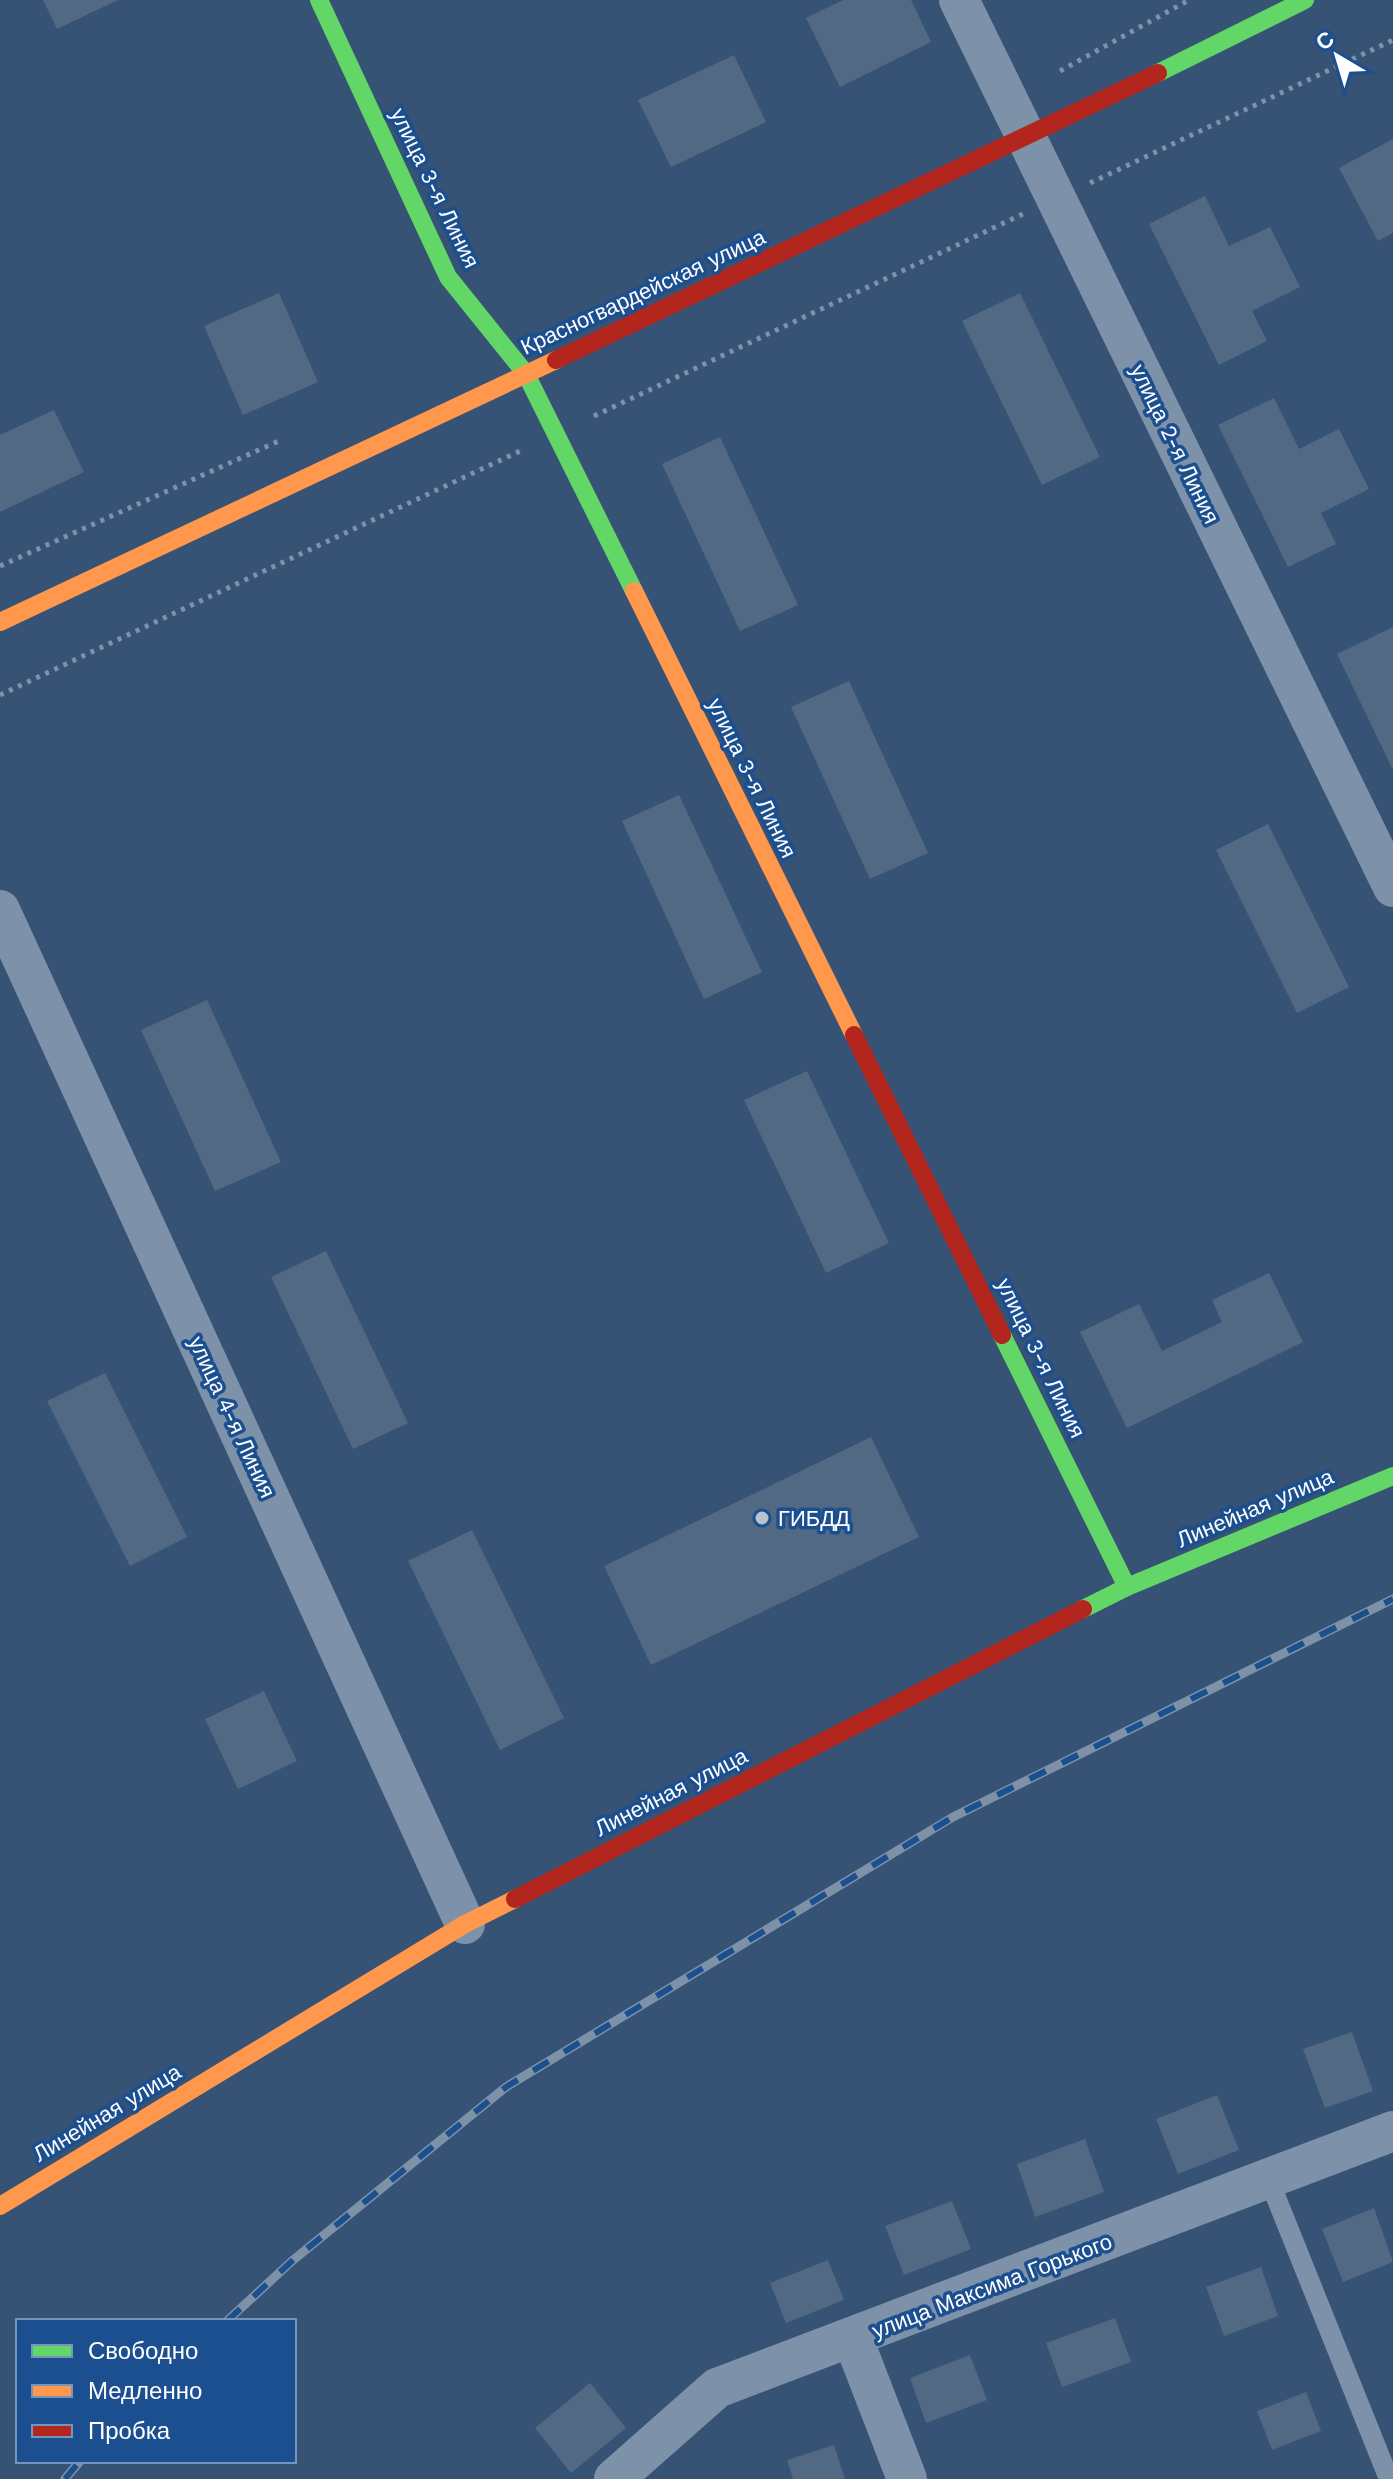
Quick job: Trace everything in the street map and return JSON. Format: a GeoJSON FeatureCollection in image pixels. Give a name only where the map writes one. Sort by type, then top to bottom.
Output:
{"type":"FeatureCollection","features":[{"type":"Feature","properties":{"kind":"street","name":"улица 3-я Линия"},"geometry":{"type":"LineString","coordinates":[[319,0],[448,277],[526,374],[1127,1587]]}},
{"type":"Feature","properties":{"kind":"street","name":"улица 2-я Линия"},"geometry":{"type":"LineString","coordinates":[[959,0],[1393,887]]}},
{"type":"Feature","properties":{"kind":"street","name":"Красногвардейская улица"},"geometry":{"type":"LineString","coordinates":[[0,622],[1025,139],[1305,0]]}},
{"type":"Feature","properties":{"kind":"street","name":"улица 4-я Линия"},"geometry":{"type":"LineString","coordinates":[[0,910],[465,1924]]}},
{"type":"Feature","properties":{"kind":"street","name":"Линейная улица"},"geometry":{"type":"LineString","coordinates":[[0,2206],[465,1924],[1127,1587],[1393,1476]]}},
{"type":"Feature","properties":{"kind":"street","name":"улица Максима Горького"},"geometry":{"type":"LineString","coordinates":[[614,2479],[717,2388],[853,2339],[1393,2131]]}},
{"type":"Feature","properties":{"kind":"street"},"geometry":{"type":"LineString","coordinates":[[853,2339],[907,2479]]}},
{"type":"Feature","properties":{"kind":"lane"},"geometry":{"type":"LineString","coordinates":[[1269,2180],[1389,2479]]}},
{"type":"Feature","properties":{"kind":"path"},"geometry":{"type":"LineString","coordinates":[[0,695],[1393,40]]}},
{"type":"Feature","properties":{"kind":"building"},"geometry":{"type":"Polygon","coordinates":[[[43,0],[118,0],[57,29],[43,0]]]}},
{"type":"Feature","properties":{"kind":"building"},"geometry":{"type":"Polygon","coordinates":[[[843,0],[911,0],[931,42],[840,87],[806,18],[843,0]]]}},
{"type":"Feature","properties":{"kind":"building"},"geometry":{"type":"Polygon","coordinates":[[[734,55],[766,122],[671,167],[638,100],[734,55]]]}},
{"type":"Feature","properties":{"kind":"building"},"geometry":{"type":"Polygon","coordinates":[[[1393,139],[1393,233],[1378,241],[1339,168],[1393,139]]]}},
{"type":"Feature","properties":{"kind":"building"},"geometry":{"type":"Polygon","coordinates":[[[1205,196],[1229,246],[1270,227],[1300,287],[1252,311],[1267,341],[1219,365],[1149,224],[1205,196]]]}},
{"type":"Feature","properties":{"kind":"building"},"geometry":{"type":"Polygon","coordinates":[[[279,293],[318,382],[243,415],[204,326],[279,293]]]}},
{"type":"Feature","properties":{"kind":"building"},"geometry":{"type":"Polygon","coordinates":[[[1020,293],[1100,457],[1042,485],[962,321],[1020,293]]]}},
{"type":"Feature","properties":{"kind":"building"},"geometry":{"type":"Polygon","coordinates":[[[1274,398],[1299,449],[1339,429],[1369,489],[1321,513],[1336,544],[1288,567],[1218,425],[1274,398]]]}},
{"type":"Feature","properties":{"kind":"building"},"geometry":{"type":"Polygon","coordinates":[[[54,410],[84,472],[0,512],[0,435],[54,410]]]}},
{"type":"Feature","properties":{"kind":"building"},"geometry":{"type":"Polygon","coordinates":[[[720,437],[798,605],[740,631],[662,464],[720,437]]]}},
{"type":"Feature","properties":{"kind":"building"},"geometry":{"type":"Polygon","coordinates":[[[1393,627],[1393,770],[1337,654],[1393,627]]]}},
{"type":"Feature","properties":{"kind":"building"},"geometry":{"type":"Polygon","coordinates":[[[849,681],[928,853],[870,879],[791,707],[849,681]]]}},
{"type":"Feature","properties":{"kind":"building"},"geometry":{"type":"Polygon","coordinates":[[[679,795],[762,972],[704,999],[622,821],[679,795]]]}},
{"type":"Feature","properties":{"kind":"building"},"geometry":{"type":"Polygon","coordinates":[[[1268,824],[1349,987],[1297,1013],[1216,850],[1268,824]]]}},
{"type":"Feature","properties":{"kind":"building"},"geometry":{"type":"Polygon","coordinates":[[[207,1000],[281,1162],[215,1191],[141,1030],[207,1000]]]}},
{"type":"Feature","properties":{"kind":"building"},"geometry":{"type":"Polygon","coordinates":[[[807,1071],[889,1243],[826,1273],[744,1100],[807,1071]]]}},
{"type":"Feature","properties":{"kind":"building"},"geometry":{"type":"Polygon","coordinates":[[[326,1251],[408,1423],[353,1449],[271,1277],[326,1251]]]}},
{"type":"Feature","properties":{"kind":"building"},"geometry":{"type":"Polygon","coordinates":[[[1269,1273],[1303,1342],[1127,1428],[1080,1332],[1139,1304],[1162,1351],[1222,1322],[1212,1300],[1269,1273]]]}},
{"type":"Feature","properties":{"kind":"building"},"geometry":{"type":"Polygon","coordinates":[[[105,1373],[187,1537],[130,1566],[47,1401],[105,1373]]]}},
{"type":"Feature","properties":{"kind":"building"},"geometry":{"type":"Polygon","coordinates":[[[871,1437],[919,1537],[651,1665],[604,1566],[871,1437]]]}},
{"type":"Feature","properties":{"kind":"building"},"geometry":{"type":"Polygon","coordinates":[[[472,1530],[564,1718],[500,1750],[408,1561],[472,1530]]]}},
{"type":"Feature","properties":{"kind":"building"},"geometry":{"type":"Polygon","coordinates":[[[264,1691],[297,1761],[238,1789],[205,1719],[264,1691]]]}},
{"type":"Feature","properties":{"kind":"building"},"geometry":{"type":"Polygon","coordinates":[[[1352,2032],[1373,2091],[1325,2108],[1303,2049],[1352,2032]]]}},
{"type":"Feature","properties":{"kind":"building"},"geometry":{"type":"Polygon","coordinates":[[[1217,2095],[1239,2150],[1178,2174],[1156,2119],[1217,2095]]]}},
{"type":"Feature","properties":{"kind":"building"},"geometry":{"type":"Polygon","coordinates":[[[1085,2139],[1104,2192],[1035,2217],[1017,2164],[1085,2139]]]}},
{"type":"Feature","properties":{"kind":"building"},"geometry":{"type":"Polygon","coordinates":[[[952,2201],[971,2249],[904,2275],[885,2226],[952,2201]]]}},
{"type":"Feature","properties":{"kind":"building"},"geometry":{"type":"Polygon","coordinates":[[[1374,2208],[1393,2262],[1343,2282],[1322,2229],[1374,2208]]]}},
{"type":"Feature","properties":{"kind":"building"},"geometry":{"type":"Polygon","coordinates":[[[828,2260],[844,2300],[786,2323],[770,2283],[828,2260]]]}},
{"type":"Feature","properties":{"kind":"building"},"geometry":{"type":"Polygon","coordinates":[[[1261,2267],[1278,2316],[1224,2336],[1206,2287],[1261,2267]]]}},
{"type":"Feature","properties":{"kind":"building"},"geometry":{"type":"Polygon","coordinates":[[[1115,2318],[1131,2362],[1062,2387],[1046,2343],[1115,2318]]]}},
{"type":"Feature","properties":{"kind":"building"},"geometry":{"type":"Polygon","coordinates":[[[970,2355],[987,2400],[926,2423],[910,2378],[970,2355]]]}},
{"type":"Feature","properties":{"kind":"building"},"geometry":{"type":"Polygon","coordinates":[[[590,2383],[626,2428],[571,2473],[535,2428],[590,2383]]]}},
{"type":"Feature","properties":{"kind":"building"},"geometry":{"type":"Polygon","coordinates":[[[1306,2392],[1321,2431],[1272,2450],[1257,2411],[1306,2392]]]}},
{"type":"Feature","properties":{"kind":"building"},"geometry":{"type":"Polygon","coordinates":[[[834,2445],[845,2479],[793,2479],[787,2460],[834,2445]]]}},
{"type":"Feature","properties":{"kind":"railway"},"geometry":{"type":"LineString","coordinates":[[229,2319],[292,2261],[506,2087],[953,1817],[1393,1599]]}},
{"type":"Feature","properties":{"kind":"railway"},"geometry":{"type":"LineString","coordinates":[[65,2479],[78,2463]]}},
{"type":"Feature","properties":{"kind":"traffic: fast"},"geometry":{"type":"LineString","coordinates":[[319,0],[448,277],[526,374],[634,591]]}},
{"type":"Feature","properties":{"kind":"traffic: fast"},"geometry":{"type":"LineString","coordinates":[[1158,73],[1305,0]]}},
{"type":"Feature","properties":{"kind":"traffic: fast"},"geometry":{"type":"LineString","coordinates":[[1002,1335],[1127,1587]]}},
{"type":"Feature","properties":{"kind":"traffic: fast"},"geometry":{"type":"LineString","coordinates":[[1083,1609],[1127,1587],[1393,1476]]}},
{"type":"Feature","properties":{"kind":"traffic: slow"},"geometry":{"type":"LineString","coordinates":[[0,622],[556,360]]}},
{"type":"Feature","properties":{"kind":"traffic: slow"},"geometry":{"type":"LineString","coordinates":[[634,591],[854,1035]]}},
{"type":"Feature","properties":{"kind":"traffic: slow"},"geometry":{"type":"LineString","coordinates":[[0,2206],[465,1924],[515,1899]]}},
{"type":"Feature","properties":{"kind":"traffic: jam"},"geometry":{"type":"LineString","coordinates":[[556,360],[1158,73]]}},
{"type":"Feature","properties":{"kind":"traffic: jam"},"geometry":{"type":"LineString","coordinates":[[854,1035],[1002,1335]]}},
{"type":"Feature","properties":{"kind":"traffic: jam"},"geometry":{"type":"LineString","coordinates":[[515,1899],[1083,1609]]}},
{"type":"Feature","properties":{"kind":"place","name":"ГИБДД"},"geometry":{"type":"Point","coordinates":[762,1518]}}]}
